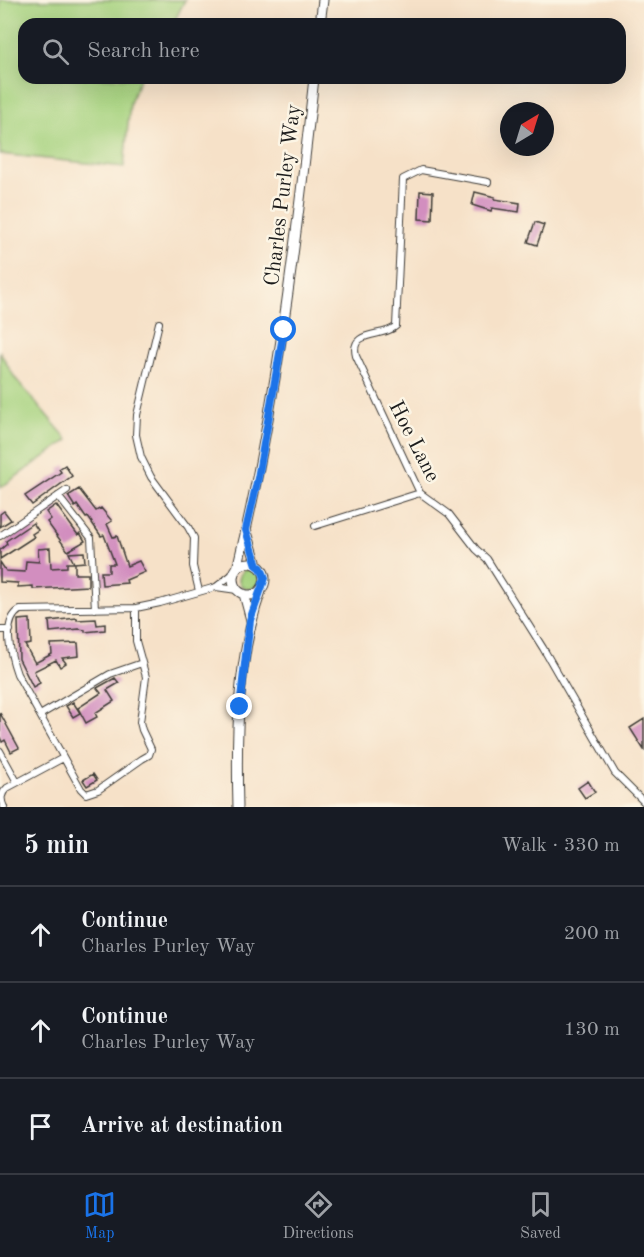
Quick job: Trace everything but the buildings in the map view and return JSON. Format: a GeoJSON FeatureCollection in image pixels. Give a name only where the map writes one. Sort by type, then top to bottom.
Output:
{"type":"FeatureCollection","features":[{"type":"Feature","properties":{"kind":"main road"},"geometry":{"type":"LineString","coordinates":[[321,18],[323,0]]}},
{"type":"Feature","properties":{"kind":"main road","name":"Charles Purley Way"},"geometry":{"type":"LineString","coordinates":[[236,571],[258,478],[284,330],[313,84]]}},
{"type":"Feature","properties":{"kind":"main road"},"geometry":{"type":"LineString","coordinates":[[238,807],[236,748],[250,620],[265,578],[261,568],[257,565],[246,530]]}},
{"type":"Feature","properties":{"kind":"main road"},"geometry":{"type":"LineString","coordinates":[[250,620],[241,592],[233,582],[236,571],[246,564],[257,565]]}},
{"type":"Feature","properties":{"kind":"main road"},"geometry":{"type":"LineString","coordinates":[[241,592],[254,594],[262,588]]}},
{"type":"Feature","properties":{"kind":"street","name":"Hoe Lane"},"geometry":{"type":"LineString","coordinates":[[488,182],[422,170],[403,179],[396,326],[391,331],[365,335],[356,343],[354,350],[420,493],[449,514],[476,549],[487,559],[543,648],[615,773],[644,802]]}},
{"type":"Feature","properties":{"kind":"street"},"geometry":{"type":"LineString","coordinates":[[159,323],[137,415],[136,435],[141,457],[151,477],[194,538],[193,566],[199,591]]}},
{"type":"Feature","properties":{"kind":"street"},"geometry":{"type":"LineString","coordinates":[[0,536],[67,490]]}},
{"type":"Feature","properties":{"kind":"street"},"geometry":{"type":"LineString","coordinates":[[315,526],[420,493]]}},
{"type":"Feature","properties":{"kind":"street"},"geometry":{"type":"LineString","coordinates":[[58,496],[91,538],[95,609]]}},
{"type":"Feature","properties":{"kind":"street"},"geometry":{"type":"LineString","coordinates":[[216,587],[236,571]]}},
{"type":"Feature","properties":{"kind":"street"},"geometry":{"type":"LineString","coordinates":[[136,608],[136,641],[146,677],[140,722],[151,748],[149,755],[98,790],[87,794],[81,789],[17,674],[12,662],[10,630],[12,618],[20,610],[136,608],[216,587],[241,592]]}},
{"type":"Feature","properties":{"kind":"street"},"geometry":{"type":"LineString","coordinates":[[0,630],[10,630]]}},
{"type":"Feature","properties":{"kind":"street"},"geometry":{"type":"LineString","coordinates":[[40,716],[110,674],[142,663]]}},
{"type":"Feature","properties":{"kind":"street"},"geometry":{"type":"LineString","coordinates":[[0,751],[17,782]]}},
{"type":"Feature","properties":{"kind":"street"},"geometry":{"type":"LineString","coordinates":[[4,807],[0,798],[2,793],[17,782],[63,758]]}},
{"type":"Feature","properties":{"kind":"green space"},"geometry":{"type":"Polygon","coordinates":[[[0,0],[185,0],[176,18],[18,18],[18,84],[138,84],[130,103],[124,167],[0,154],[0,0]]]}},
{"type":"Feature","properties":{"kind":"green space"},"geometry":{"type":"Polygon","coordinates":[[[0,352],[15,378],[68,440],[0,488],[0,352]]]}},
{"type":"Feature","properties":{"kind":"green space"},"geometry":{"type":"Polygon","coordinates":[[[249,569],[256,572],[259,579],[256,586],[249,589],[242,586],[239,579],[242,572],[249,569]]]}},
{"type":"Feature","properties":{"kind":"route"},"geometry":{"type":"LineString","coordinates":[[240,707],[250,620],[265,578],[261,568],[257,565],[246,530],[258,478],[284,330]]}}]}
